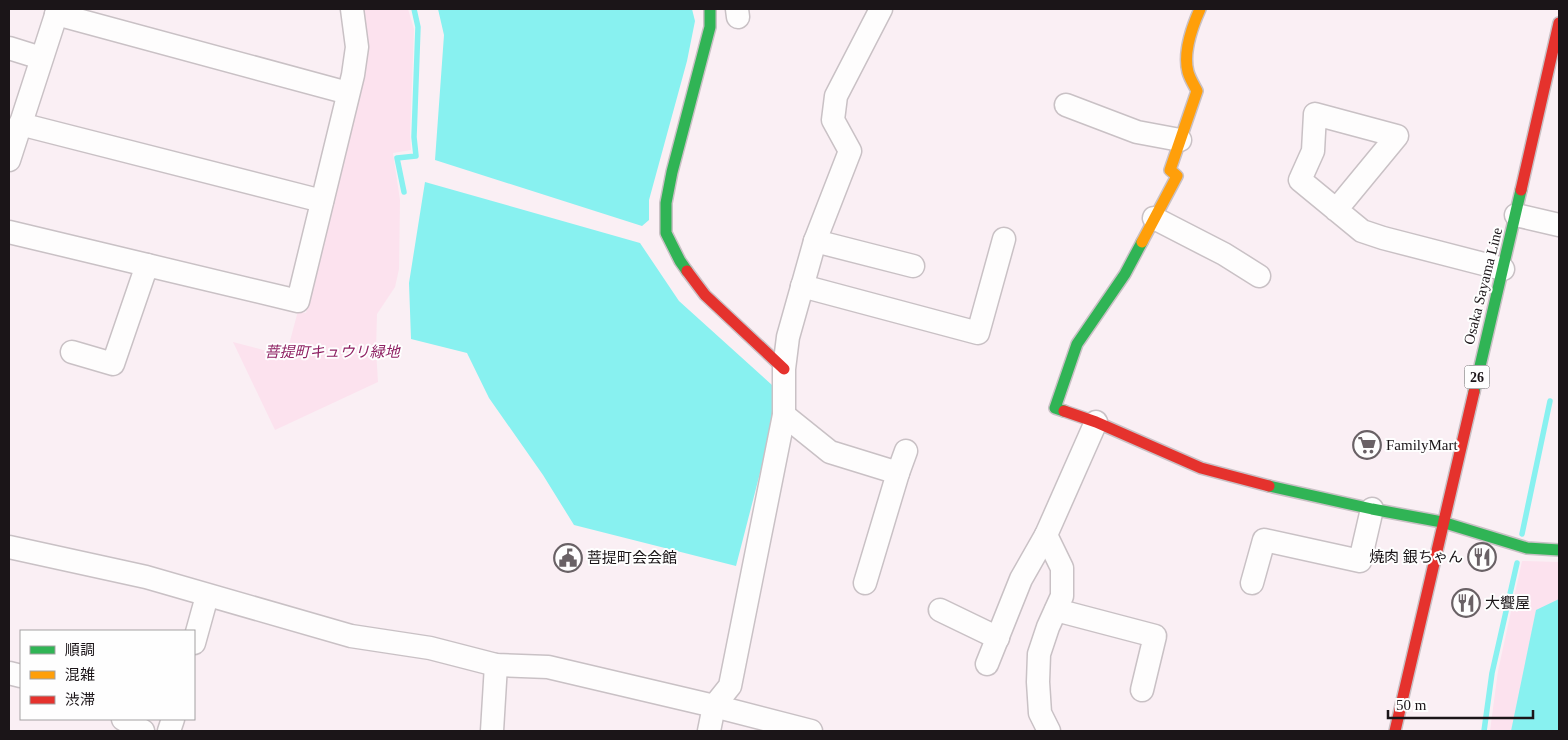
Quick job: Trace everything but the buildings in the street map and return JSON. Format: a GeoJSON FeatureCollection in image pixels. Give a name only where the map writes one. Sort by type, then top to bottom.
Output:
{"type":"FeatureCollection","features":[{"type":"Feature","properties":{"kind":"street"},"geometry":{"type":"LineString","coordinates":[[9,232],[298,301],[353,75],[357,47],[352,9]]}},
{"type":"Feature","properties":{"kind":"street"},"geometry":{"type":"LineString","coordinates":[[710,9],[710,27],[672,172],[666,203],[666,232],[680,261],[705,295],[784,369]]}},
{"type":"Feature","properties":{"kind":"street"},"geometry":{"type":"LineString","coordinates":[[709,731],[714,706],[730,686],[784,415],[784,369],[788,337],[815,241],[850,151],[833,120],[836,96],[881,9]]}},
{"type":"Feature","properties":{"kind":"street"},"geometry":{"type":"LineString","coordinates":[[1200,9],[1190,30],[1188,48],[1188,72],[1197,91],[1170,170],[1177,176],[1125,274],[1077,344],[1055,408],[1096,422],[1201,468],[1285,490],[1442,522],[1527,548],[1559,550]]}},
{"type":"Feature","properties":{"kind":"street"},"geometry":{"type":"LineString","coordinates":[[9,160],[57,11],[348,93]]}},
{"type":"Feature","properties":{"kind":"street","name":"Osaka Sayama Line"},"geometry":{"type":"LineString","coordinates":[[1395,731],[1559,23]]}},
{"type":"Feature","properties":{"kind":"street"},"geometry":{"type":"LineString","coordinates":[[9,48],[41,58]]}},
{"type":"Feature","properties":{"kind":"street"},"geometry":{"type":"LineString","coordinates":[[1066,105],[1137,132],[1180,140]]}},
{"type":"Feature","properties":{"kind":"street"},"geometry":{"type":"LineString","coordinates":[[1336,210],[1397,136],[1315,114],[1313,151],[1300,180],[1336,210],[1362,231],[1503,269]]}},
{"type":"Feature","properties":{"kind":"street"},"geometry":{"type":"LineString","coordinates":[[20,124],[322,201]]}},
{"type":"Feature","properties":{"kind":"street"},"geometry":{"type":"LineString","coordinates":[[1516,215],[1559,225]]}},
{"type":"Feature","properties":{"kind":"street"},"geometry":{"type":"LineString","coordinates":[[1154,218],[1224,254],[1259,276]]}},
{"type":"Feature","properties":{"kind":"street"},"geometry":{"type":"LineString","coordinates":[[802,286],[978,333],[1004,239]]}},
{"type":"Feature","properties":{"kind":"street"},"geometry":{"type":"LineString","coordinates":[[815,241],[913,266]]}},
{"type":"Feature","properties":{"kind":"street"},"geometry":{"type":"LineString","coordinates":[[72,352],[113,364],[147,265]]}},
{"type":"Feature","properties":{"kind":"street"},"geometry":{"type":"LineString","coordinates":[[784,415],[830,452],[898,473]]}},
{"type":"Feature","properties":{"kind":"street"},"geometry":{"type":"LineString","coordinates":[[987,664],[1021,579],[1046,535],[1096,422]]}},
{"type":"Feature","properties":{"kind":"street"},"geometry":{"type":"LineString","coordinates":[[865,583],[906,451]]}},
{"type":"Feature","properties":{"kind":"street"},"geometry":{"type":"LineString","coordinates":[[1252,583],[1264,540],[1360,561],[1372,509]]}},
{"type":"Feature","properties":{"kind":"street"},"geometry":{"type":"LineString","coordinates":[[1046,535],[1062,568],[1062,596],[1048,627],[1039,654],[1040,712],[1049,731]]}},
{"type":"Feature","properties":{"kind":"street"},"geometry":{"type":"LineString","coordinates":[[9,547],[146,577],[351,636],[430,648],[496,665],[548,668],[714,706],[811,731]]}},
{"type":"Feature","properties":{"kind":"street"},"geometry":{"type":"LineString","coordinates":[[195,639],[207,596]]}},
{"type":"Feature","properties":{"kind":"street"},"geometry":{"type":"LineString","coordinates":[[940,610],[998,638]]}},
{"type":"Feature","properties":{"kind":"street"},"geometry":{"type":"LineString","coordinates":[[1056,610],[1155,636],[1142,690]]}},
{"type":"Feature","properties":{"kind":"street"},"geometry":{"type":"LineString","coordinates":[[492,731],[496,665]]}},
{"type":"Feature","properties":{"kind":"street"},"geometry":{"type":"LineString","coordinates":[[125,720],[142,731]]}},
{"type":"Feature","properties":{"kind":"green space","name":"菩提町キュウリ緑地"},"geometry":{"type":"Polygon","coordinates":[[[363,9],[408,9],[414,29],[411,150],[393,153],[400,200],[399,269],[395,287],[377,314],[376,350],[378,382],[275,430],[233,342],[286,356],[298,311],[306,313],[366,48],[366,21],[363,9]]]}},
{"type":"Feature","properties":{"kind":"green space"},"geometry":{"type":"Polygon","coordinates":[[[1522,561],[1559,562],[1559,731],[1490,731],[1498,671],[1522,561]]]}},
{"type":"Feature","properties":{"kind":"water"},"geometry":{"type":"Polygon","coordinates":[[[438,9],[692,9],[695,21],[687,61],[649,200],[649,220],[642,226],[435,160],[444,35],[438,9]]]}},
{"type":"Feature","properties":{"kind":"water"},"geometry":{"type":"Polygon","coordinates":[[[425,182],[640,243],[679,301],[772,385],[776,411],[736,566],[574,525],[543,475],[489,398],[467,353],[411,339],[409,283],[425,182]]]}},
{"type":"Feature","properties":{"kind":"water"},"geometry":{"type":"Polygon","coordinates":[[[1559,599],[1559,731],[1511,731],[1536,610],[1559,599]]]}},
{"type":"Feature","properties":{"kind":"waterway"},"geometry":{"type":"LineString","coordinates":[[404,192],[397,158],[416,156],[414,137],[418,27],[414,9]]}},
{"type":"Feature","properties":{"kind":"waterway"},"geometry":{"type":"LineString","coordinates":[[1522,534],[1550,401]]}},
{"type":"Feature","properties":{"kind":"waterway"},"geometry":{"type":"LineString","coordinates":[[1484,731],[1492,673],[1517,563]]}},
{"type":"Feature","properties":{"kind":"traffic: fast"},"geometry":{"type":"LineString","coordinates":[[687,271],[666,233],[666,203],[672,172],[710,27],[710,9]]}},
{"type":"Feature","properties":{"kind":"traffic: fast"},"geometry":{"type":"LineString","coordinates":[[1474,392],[1521,190]]}},
{"type":"Feature","properties":{"kind":"traffic: fast"},"geometry":{"type":"LineString","coordinates":[[1064,411],[1055,408],[1077,344],[1125,274],[1142,242]]}},
{"type":"Feature","properties":{"kind":"traffic: fast"},"geometry":{"type":"LineString","coordinates":[[1269,486],[1372,509],[1442,522],[1527,548],[1559,550]]}},
{"type":"Feature","properties":{"kind":"traffic: slow"},"geometry":{"type":"LineString","coordinates":[[1142,242],[1177,176],[1170,170],[1197,91],[1188,72],[1187,48],[1200,9]]}},
{"type":"Feature","properties":{"kind":"traffic: jam"},"geometry":{"type":"LineString","coordinates":[[1521,190],[1559,23]]}},
{"type":"Feature","properties":{"kind":"traffic: jam"},"geometry":{"type":"LineString","coordinates":[[687,271],[705,295],[784,369]]}},
{"type":"Feature","properties":{"kind":"traffic: jam"},"geometry":{"type":"LineString","coordinates":[[1395,731],[1474,392]]}},
{"type":"Feature","properties":{"kind":"traffic: jam"},"geometry":{"type":"LineString","coordinates":[[1064,411],[1096,422],[1201,468],[1269,486]]}},
{"type":"Feature","properties":{"kind":"place","name":"FamilyMart"},"geometry":{"type":"Point","coordinates":[1367,445]}},
{"type":"Feature","properties":{"kind":"place","name":"焼肉 銀ちゃん"},"geometry":{"type":"Point","coordinates":[1482,557]}},
{"type":"Feature","properties":{"kind":"place","name":"菩提町会会館"},"geometry":{"type":"Point","coordinates":[568,558]}},
{"type":"Feature","properties":{"kind":"place","name":"大饗屋"},"geometry":{"type":"Point","coordinates":[1466,603]}}]}
